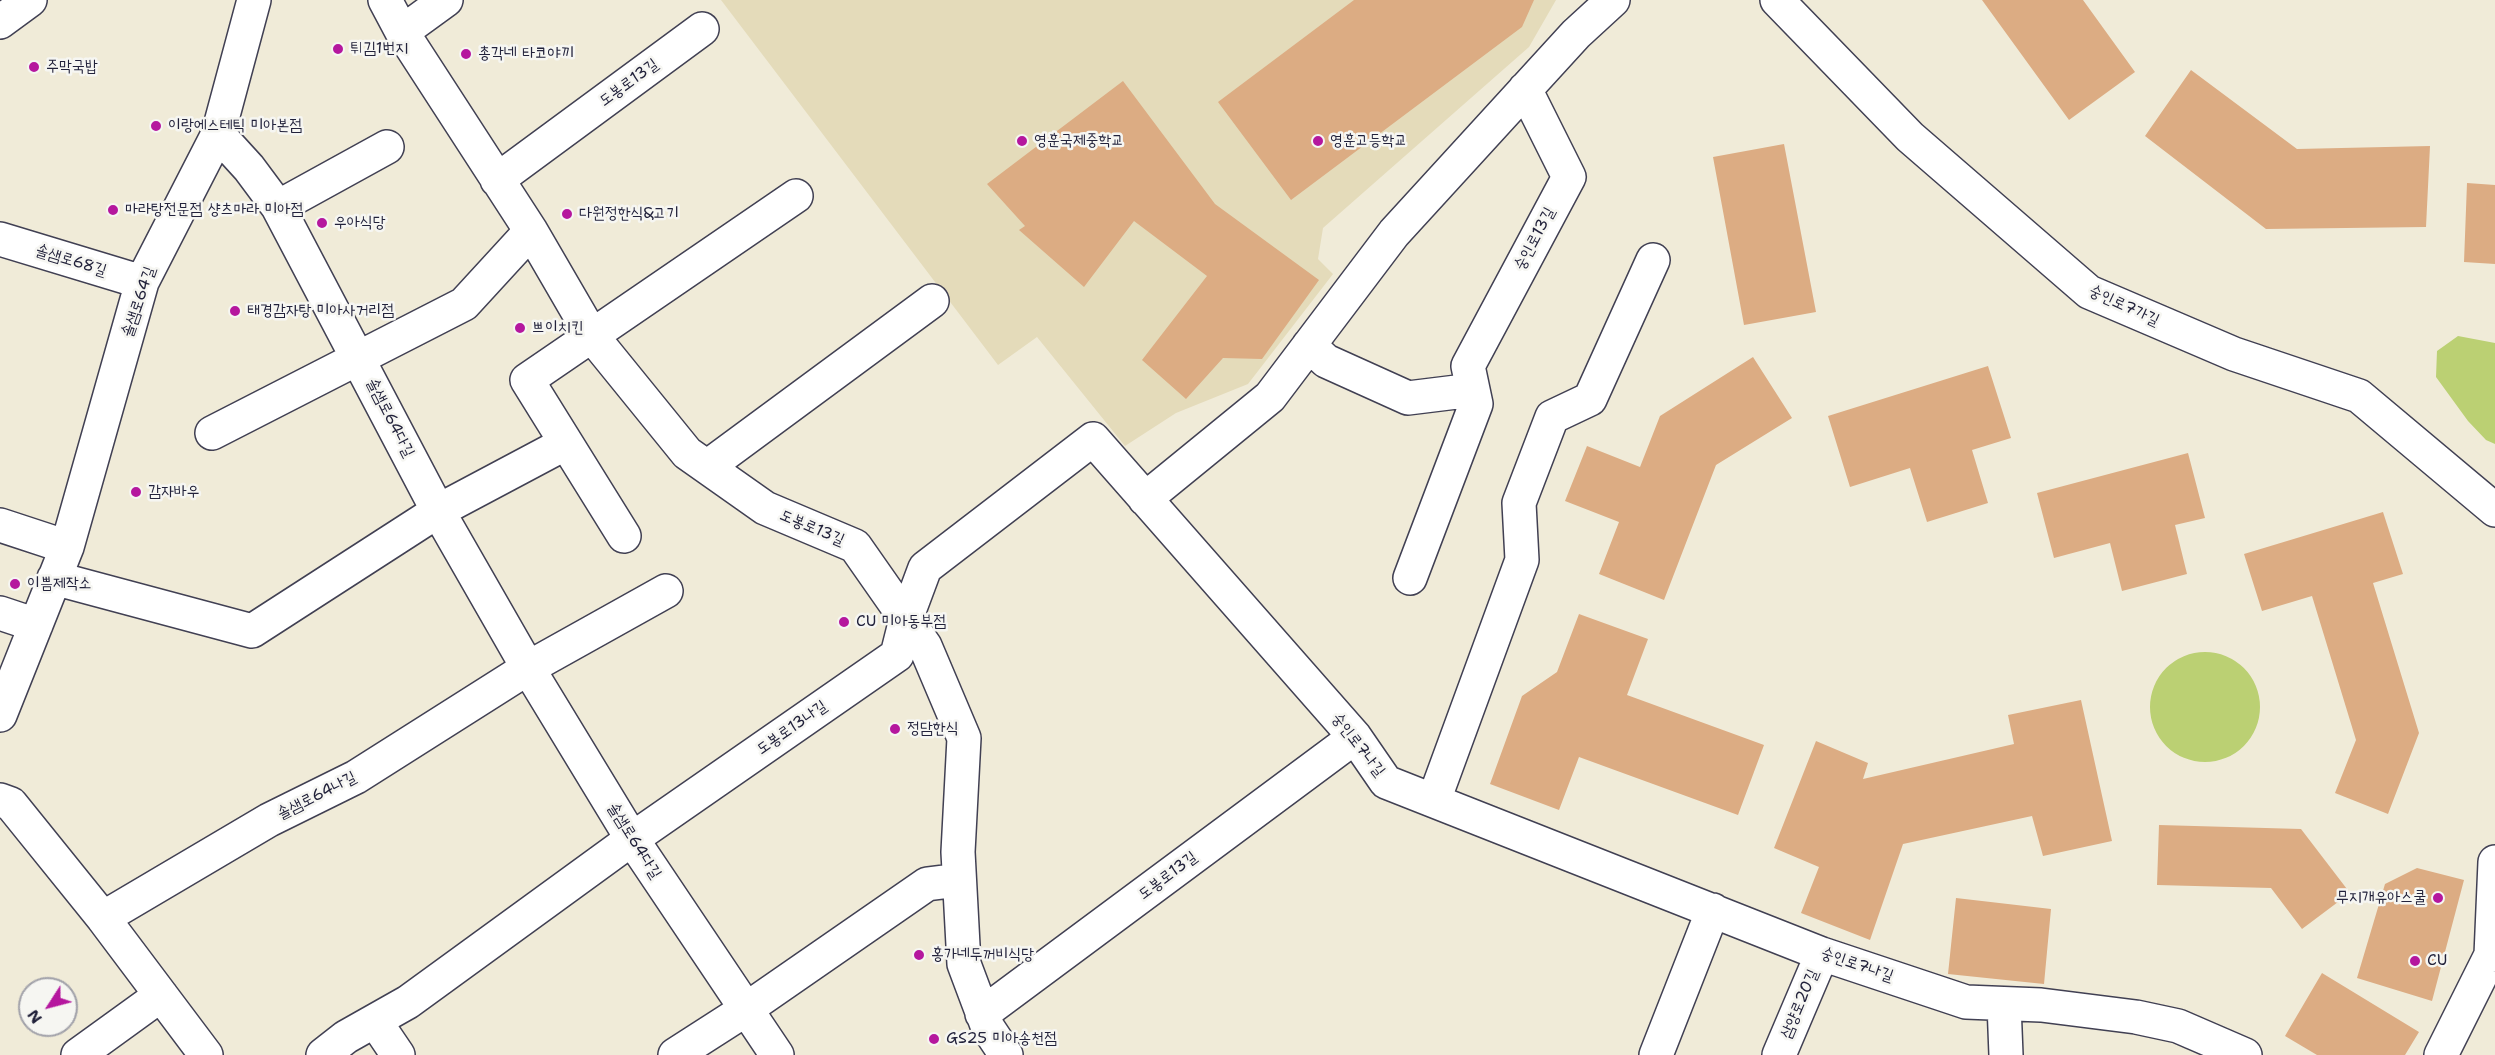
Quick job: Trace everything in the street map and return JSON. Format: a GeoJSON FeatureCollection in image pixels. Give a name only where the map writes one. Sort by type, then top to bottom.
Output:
{"type":"FeatureCollection","features":[{"type":"Feature","properties":{"kind":"street"},"geometry":{"type":"LineString","coordinates":[[0,22],[30,0]]}},
{"type":"Feature","properties":{"kind":"street","name":"솔샘로64길"},"geometry":{"type":"LineString","coordinates":[[0,715],[67,547],[142,282],[218,134],[254,0]]}},
{"type":"Feature","properties":{"kind":"street","name":"도봉로13길"},"geometry":{"type":"LineString","coordinates":[[385,0],[402,32],[531,231],[592,336],[687,453],[765,507],[855,546],[925,646],[964,738],[958,852],[964,964],[988,1028],[1005,1055]]}},
{"type":"Feature","properties":{"kind":"street"},"geometry":{"type":"LineString","coordinates":[[402,32],[446,0]]}},
{"type":"Feature","properties":{"kind":"street"},"geometry":{"type":"LineString","coordinates":[[1145,499],[1270,397],[1394,233],[1576,34],[1613,0]]}},
{"type":"Feature","properties":{"kind":"street","name":"숭인로7가길"},"geometry":{"type":"LineString","coordinates":[[1777,0],[1910,137],[2089,292],[2234,354],[2359,396],[2495,510]]}},
{"type":"Feature","properties":{"kind":"street","name":"도봉로13길"},"geometry":{"type":"LineString","coordinates":[[497,180],[702,29]]}},
{"type":"Feature","properties":{"kind":"street","name":"숭인로13길"},"geometry":{"type":"LineString","coordinates":[[1410,578],[1476,404],[1468,366],[1569,177],[1525,89]]}},
{"type":"Feature","properties":{"kind":"street","name":"솔샘로64다길"},"geometry":{"type":"LineString","coordinates":[[218,134],[249,168],[278,207],[438,511],[528,668],[632,839],[777,1055]]}},
{"type":"Feature","properties":{"kind":"street"},"geometry":{"type":"LineString","coordinates":[[278,207],[387,147]]}},
{"type":"Feature","properties":{"kind":"street"},"geometry":{"type":"LineString","coordinates":[[624,536],[527,380],[796,196]]}},
{"type":"Feature","properties":{"kind":"street"},"geometry":{"type":"LineString","coordinates":[[212,433],[464,304],[531,231]]}},
{"type":"Feature","properties":{"kind":"street","name":"솔샘로68길"},"geometry":{"type":"LineString","coordinates":[[0,239],[142,282]]}},
{"type":"Feature","properties":{"kind":"street"},"geometry":{"type":"LineString","coordinates":[[1434,800],[1522,560],[1520,503],[1552,417],[1590,399],[1653,260]]}},
{"type":"Feature","properties":{"kind":"street"},"geometry":{"type":"LineString","coordinates":[[707,467],[932,301]]}},
{"type":"Feature","properties":{"kind":"street"},"geometry":{"type":"LineString","coordinates":[[1309,345],[1326,361],[1408,398],[1473,390]]}},
{"type":"Feature","properties":{"kind":"street","name":"도봉로13나길"},"geometry":{"type":"LineString","coordinates":[[323,1055],[346,1037],[408,1002],[632,839],[897,655],[906,619],[924,568],[1093,439],[1145,499]]}},
{"type":"Feature","properties":{"kind":"street"},"geometry":{"type":"LineString","coordinates":[[54,578],[252,631],[438,511],[566,443]]}},
{"type":"Feature","properties":{"kind":"street","name":"숭인로7나길"},"geometry":{"type":"LineString","coordinates":[[1145,499],[1355,737],[1386,782],[1822,954],[1966,1002],[2041,1005],[2136,1017],[2178,1026],[2245,1055]]}},
{"type":"Feature","properties":{"kind":"street"},"geometry":{"type":"LineString","coordinates":[[0,525],[67,547]]}},
{"type":"Feature","properties":{"kind":"street"},"geometry":{"type":"LineString","coordinates":[[528,668],[666,591]]}},
{"type":"Feature","properties":{"kind":"street"},"geometry":{"type":"LineString","coordinates":[[0,613],[36,626]]}},
{"type":"Feature","properties":{"kind":"street","name":"솔샘로64나길"},"geometry":{"type":"LineString","coordinates":[[103,918],[269,820],[356,777],[528,668]]}},
{"type":"Feature","properties":{"kind":"street","name":"도봉로13길"},"geometry":{"type":"LineString","coordinates":[[982,1014],[1355,737]]}},
{"type":"Feature","properties":{"kind":"street"},"geometry":{"type":"LineString","coordinates":[[0,800],[11,804],[103,918],[206,1055]]}},
{"type":"Feature","properties":{"kind":"street"},"geometry":{"type":"LineString","coordinates":[[2441,1055],[2493,953],[2495,862]]}},
{"type":"Feature","properties":{"kind":"street"},"geometry":{"type":"LineString","coordinates":[[675,1055],[745,1010],[927,884],[959,880]]}},
{"type":"Feature","properties":{"kind":"street"},"geometry":{"type":"LineString","coordinates":[[1656,1055],[1713,910]]}},
{"type":"Feature","properties":{"kind":"street","name":"삼양로20길"},"geometry":{"type":"LineString","coordinates":[[1779,1055],[1822,954]]}},
{"type":"Feature","properties":{"kind":"street"},"geometry":{"type":"LineString","coordinates":[[78,1055],[161,995]]}},
{"type":"Feature","properties":{"kind":"street"},"geometry":{"type":"LineString","coordinates":[[2004,1004],[2006,1055]]}},
{"type":"Feature","properties":{"kind":"street"},"geometry":{"type":"LineString","coordinates":[[375,1021],[398,1055]]}},
{"type":"Feature","properties":{"kind":"shaded area","name":"영훈국제중학교"},"geometry":{"type":"Polygon","coordinates":[[[721,0],[1556,0],[1529,47],[1323,228],[1318,259],[1333,274],[1248,384],[1176,413],[1125,446],[1037,337],[998,365],[721,0]]]}},
{"type":"Feature","properties":{"kind":"green space"},"geometry":{"type":"Polygon","coordinates":[[[2458,336],[2495,343],[2495,444],[2486,440],[2468,421],[2436,377],[2437,351],[2458,336]]]}},
{"type":"Feature","properties":{"kind":"green space"},"geometry":{"type":"Polygon","coordinates":[[[2205,652],[2226,656],[2244,668],[2256,686],[2260,707],[2256,728],[2244,746],[2226,758],[2205,762],[2184,758],[2166,746],[2154,728],[2150,707],[2154,686],[2166,668],[2184,656],[2205,652]]]}},
{"type":"Feature","properties":{"kind":"building"},"geometry":{"type":"Polygon","coordinates":[[[1354,0],[1534,0],[1522,27],[1291,200],[1218,102],[1354,0]]]}},
{"type":"Feature","properties":{"kind":"building"},"geometry":{"type":"Polygon","coordinates":[[[1982,0],[2083,0],[2135,72],[2069,120],[1982,0]]]}},
{"type":"Feature","properties":{"kind":"building"},"geometry":{"type":"Polygon","coordinates":[[[2191,70],[2297,149],[2430,146],[2426,227],[2266,229],[2145,136],[2191,70]]]}},
{"type":"Feature","properties":{"kind":"building"},"geometry":{"type":"Polygon","coordinates":[[[1123,81],[1215,204],[1319,280],[1262,359],[1223,358],[1186,399],[1142,360],[1207,276],[1134,221],[1084,287],[1019,230],[1025,226],[987,184],[1123,81]]]}},
{"type":"Feature","properties":{"kind":"building"},"geometry":{"type":"Polygon","coordinates":[[[1784,144],[1816,312],[1744,325],[1713,157],[1784,144]]]}},
{"type":"Feature","properties":{"kind":"building"},"geometry":{"type":"Polygon","coordinates":[[[2467,183],[2495,185],[2495,264],[2464,262],[2467,183]]]}},
{"type":"Feature","properties":{"kind":"building"},"geometry":{"type":"Polygon","coordinates":[[[1753,357],[1792,418],[1716,465],[1664,600],[1599,574],[1619,522],[1565,501],[1587,446],[1640,467],[1660,416],[1753,357]]]}},
{"type":"Feature","properties":{"kind":"building"},"geometry":{"type":"Polygon","coordinates":[[[1988,366],[2011,438],[1972,450],[1988,503],[1927,522],[1910,468],[1850,487],[1828,416],[1988,366]]]}},
{"type":"Feature","properties":{"kind":"building"},"geometry":{"type":"Polygon","coordinates":[[[2188,453],[2205,518],[2175,525],[2187,574],[2122,591],[2110,543],[2054,558],[2037,493],[2188,453]]]}},
{"type":"Feature","properties":{"kind":"building"},"geometry":{"type":"Polygon","coordinates":[[[2383,512],[2403,574],[2373,583],[2419,733],[2388,814],[2335,793],[2356,740],[2312,596],[2262,611],[2244,554],[2383,512]]]}},
{"type":"Feature","properties":{"kind":"building"},"geometry":{"type":"Polygon","coordinates":[[[1579,614],[1648,639],[1627,695],[1764,745],[1738,815],[1579,757],[1559,810],[1490,784],[1522,696],[1557,672],[1579,614]]]}},
{"type":"Feature","properties":{"kind":"building"},"geometry":{"type":"Polygon","coordinates":[[[2081,700],[2112,841],[2043,856],[2032,816],[1903,844],[1870,940],[1801,913],[1819,867],[1774,848],[1816,741],[1868,763],[1863,779],[2014,744],[2008,715],[2081,700]]]}},
{"type":"Feature","properties":{"kind":"building"},"geometry":{"type":"Polygon","coordinates":[[[2159,825],[2301,829],[2350,893],[2302,929],[2271,888],[2157,885],[2159,825]]]}},
{"type":"Feature","properties":{"kind":"building"},"geometry":{"type":"Polygon","coordinates":[[[2417,868],[2464,880],[2432,1001],[2357,978],[2385,884],[2417,868]]]}},
{"type":"Feature","properties":{"kind":"building"},"geometry":{"type":"Polygon","coordinates":[[[1956,898],[2051,909],[2044,984],[1948,974],[1956,898]]]}},
{"type":"Feature","properties":{"kind":"building"},"geometry":{"type":"Polygon","coordinates":[[[2322,973],[2419,1032],[2405,1055],[2317,1055],[2285,1036],[2322,973]]]}},
{"type":"Feature","properties":{"kind":"place","name":"튀김1번지"},"geometry":{"type":"Point","coordinates":[338,49]}},
{"type":"Feature","properties":{"kind":"place","name":"총각네 타코야끼"},"geometry":{"type":"Point","coordinates":[466,54]}},
{"type":"Feature","properties":{"kind":"place","name":"주막국밥"},"geometry":{"type":"Point","coordinates":[34,67]}},
{"type":"Feature","properties":{"kind":"place","name":"이랑에스테틱 미아본점"},"geometry":{"type":"Point","coordinates":[156,126]}},
{"type":"Feature","properties":{"kind":"place","name":"영훈국제중학교"},"geometry":{"type":"Point","coordinates":[1022,141]}},
{"type":"Feature","properties":{"kind":"place","name":"영훈고등학교"},"geometry":{"type":"Point","coordinates":[1318,141]}},
{"type":"Feature","properties":{"kind":"place","name":"마라탕전문점 샹츠마라 미아점"},"geometry":{"type":"Point","coordinates":[113,210]}},
{"type":"Feature","properties":{"kind":"place","name":"다원정한식&고기"},"geometry":{"type":"Point","coordinates":[567,214]}},
{"type":"Feature","properties":{"kind":"place","name":"우아식당"},"geometry":{"type":"Point","coordinates":[322,223]}},
{"type":"Feature","properties":{"kind":"place","name":"태경감자탕 미아사거리점"},"geometry":{"type":"Point","coordinates":[235,311]}},
{"type":"Feature","properties":{"kind":"place","name":"쁘이치킨"},"geometry":{"type":"Point","coordinates":[520,328]}},
{"type":"Feature","properties":{"kind":"place","name":"감자바우"},"geometry":{"type":"Point","coordinates":[136,492]}},
{"type":"Feature","properties":{"kind":"place","name":"이쁨제작소"},"geometry":{"type":"Point","coordinates":[15,584]}},
{"type":"Feature","properties":{"kind":"place","name":"CU 미아동부점"},"geometry":{"type":"Point","coordinates":[844,622]}},
{"type":"Feature","properties":{"kind":"place","name":"정담한식"},"geometry":{"type":"Point","coordinates":[895,729]}},
{"type":"Feature","properties":{"kind":"place","name":"무지개유아스쿨"},"geometry":{"type":"Point","coordinates":[2438,898]}},
{"type":"Feature","properties":{"kind":"place","name":"홍가네두꺼비식당"},"geometry":{"type":"Point","coordinates":[919,955]}},
{"type":"Feature","properties":{"kind":"place","name":"CU"},"geometry":{"type":"Point","coordinates":[2415,961]}},
{"type":"Feature","properties":{"kind":"place","name":"GS25 미아송천점"},"geometry":{"type":"Point","coordinates":[934,1039]}}]}
